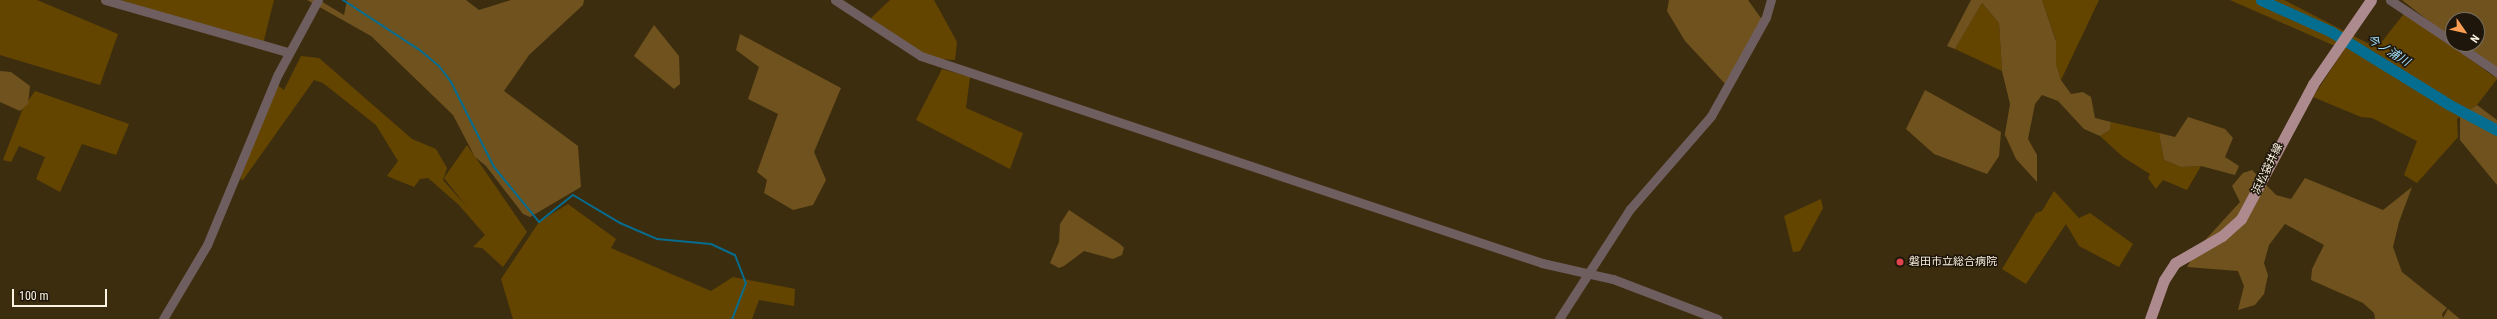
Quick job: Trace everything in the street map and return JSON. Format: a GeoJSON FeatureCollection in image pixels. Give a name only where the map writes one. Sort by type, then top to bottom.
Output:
{"type":"FeatureCollection","features":[{"type":"Feature","properties":{"kind":"main road","name":"浜松袋井線"},"geometry":{"type":"LineString","coordinates":[[2150,319],[2164,280],[2175,263],[2222,236],[2241,219],[2300,107],[2370,0]]}},
{"type":"Feature","properties":{"kind":"street"},"geometry":{"type":"LineString","coordinates":[[105,0],[288,52]]}},
{"type":"Feature","properties":{"kind":"street"},"geometry":{"type":"LineString","coordinates":[[163,319],[208,245],[288,52],[318,0]]}},
{"type":"Feature","properties":{"kind":"street"},"geometry":{"type":"LineString","coordinates":[[835,0],[921,56],[1473,240],[1586,275],[1613,279],[1718,319]]}},
{"type":"Feature","properties":{"kind":"street"},"geometry":{"type":"LineString","coordinates":[[1558,319],[1630,209],[1711,116],[1766,17],[1771,0]]}},
{"type":"Feature","properties":{"kind":"street"},"geometry":{"type":"LineString","coordinates":[[2390,0],[2445,37]]}},
{"type":"Feature","properties":{"kind":"street"},"geometry":{"type":"LineString","coordinates":[[2468,52],[2497,72]]}},
{"type":"Feature","properties":{"kind":"shaded area"},"geometry":{"type":"Polygon","coordinates":[[[0,0],[37,0],[118,34],[100,85],[0,55],[0,0]]]}},
{"type":"Feature","properties":{"kind":"shaded area"},"geometry":{"type":"Polygon","coordinates":[[[120,0],[274,0],[263,44],[120,0]]]}},
{"type":"Feature","properties":{"kind":"shaded area"},"geometry":{"type":"Polygon","coordinates":[[[307,0],[319,0],[344,15],[347,0],[466,0],[479,10],[511,0],[584,0],[583,5],[529,55],[504,91],[578,146],[581,187],[530,217],[523,214],[486,166],[475,157],[453,115],[371,36],[307,0]]]}},
{"type":"Feature","properties":{"kind":"shaded area"},"geometry":{"type":"Polygon","coordinates":[[[890,0],[934,0],[957,42],[955,60],[926,58],[871,18],[890,0]]]}},
{"type":"Feature","properties":{"kind":"shaded area"},"geometry":{"type":"Polygon","coordinates":[[[1669,0],[1748,0],[1763,21],[1728,87],[1685,41],[1667,11],[1669,0]]]}},
{"type":"Feature","properties":{"kind":"shaded area"},"geometry":{"type":"Polygon","coordinates":[[[1971,0],[2042,0],[2056,41],[2056,64],[2061,80],[2071,94],[2083,92],[2091,97],[2095,118],[2111,122],[2110,130],[2100,136],[2084,129],[2058,101],[2042,95],[2035,104],[2028,139],[2037,155],[2037,182],[2016,159],[2005,135],[2004,139],[2010,104],[2002,71],[1999,23],[1982,3],[1955,49],[1947,46],[1971,0]]]}},
{"type":"Feature","properties":{"kind":"shaded area"},"geometry":{"type":"Polygon","coordinates":[[[2042,0],[2099,0],[2061,80],[2056,64],[2056,40],[2042,0]]]}},
{"type":"Feature","properties":{"kind":"shaded area"},"geometry":{"type":"Polygon","coordinates":[[[2230,0],[2284,0],[2377,48],[2406,11],[2445,40],[2445,52],[2461,52],[2497,79],[2477,105],[2457,119],[2458,137],[2417,183],[2404,175],[2417,141],[2372,118],[2361,117],[2313,97],[2344,50],[2230,0]]]}},
{"type":"Feature","properties":{"kind":"shaded area"},"geometry":{"type":"Polygon","coordinates":[[[2402,0],[2497,0],[2497,79],[2467,52],[2485,52],[2485,12],[2445,12],[2445,34],[2402,0]]]}},
{"type":"Feature","properties":{"kind":"shaded area"},"geometry":{"type":"Polygon","coordinates":[[[1982,3],[1999,23],[2002,71],[1955,49],[1982,3]]]}},
{"type":"Feature","properties":{"kind":"shaded area"},"geometry":{"type":"Polygon","coordinates":[[[654,25],[679,56],[680,84],[674,89],[634,56],[654,25]]]}},
{"type":"Feature","properties":{"kind":"shaded area"},"geometry":{"type":"Polygon","coordinates":[[[740,34],[841,88],[814,152],[826,180],[813,205],[793,210],[764,193],[767,180],[757,172],[778,114],[748,99],[759,67],[736,50],[740,34]]]}},
{"type":"Feature","properties":{"kind":"shaded area"},"geometry":{"type":"Polygon","coordinates":[[[301,56],[319,58],[412,139],[436,149],[447,168],[443,180],[467,207],[444,178],[467,145],[527,232],[503,267],[482,248],[473,247],[485,235],[459,205],[428,178],[420,179],[414,187],[387,176],[398,161],[376,125],[323,83],[314,80],[243,180],[240,179],[276,84],[284,90],[301,56]]]}},
{"type":"Feature","properties":{"kind":"shaded area"},"geometry":{"type":"Polygon","coordinates":[[[942,69],[970,77],[966,108],[1023,133],[1010,169],[916,120],[942,69]]]}},
{"type":"Feature","properties":{"kind":"shaded area"},"geometry":{"type":"Polygon","coordinates":[[[0,71],[11,72],[30,86],[28,104],[20,111],[0,102],[0,71]]]}},
{"type":"Feature","properties":{"kind":"shaded area"},"geometry":{"type":"Polygon","coordinates":[[[1925,90],[2001,132],[1999,156],[1987,174],[1934,154],[1906,129],[1925,90]]]}},
{"type":"Feature","properties":{"kind":"shaded area"},"geometry":{"type":"Polygon","coordinates":[[[35,91],[129,124],[116,155],[82,144],[60,192],[36,179],[45,157],[19,146],[11,162],[3,160],[23,108],[35,91]]]}},
{"type":"Feature","properties":{"kind":"shaded area"},"geometry":{"type":"Polygon","coordinates":[[[2477,105],[2497,120],[2497,185],[2460,140],[2460,116],[2477,105]]]}},
{"type":"Feature","properties":{"kind":"shaded area"},"geometry":{"type":"Polygon","coordinates":[[[2188,117],[2225,129],[2233,138],[2225,157],[2239,166],[2235,175],[2201,166],[2181,167],[2164,160],[2159,133],[2175,137],[2188,117]]]}},
{"type":"Feature","properties":{"kind":"shaded area"},"geometry":{"type":"Polygon","coordinates":[[[2111,122],[2159,133],[2164,160],[2181,167],[2201,166],[2187,190],[2163,180],[2156,189],[2148,178],[2150,174],[2123,157],[2100,136],[2110,130],[2111,122]]]}},
{"type":"Feature","properties":{"kind":"shaded area"},"geometry":{"type":"Polygon","coordinates":[[[2252,170],[2276,195],[2291,199],[2305,178],[2383,210],[2412,187],[2399,222],[2393,247],[2402,272],[2447,308],[2442,314],[2443,318],[2448,309],[2460,319],[2375,319],[2374,313],[2363,303],[2311,280],[2312,269],[2324,245],[2285,224],[2269,245],[2264,263],[2268,275],[2264,294],[2255,305],[2238,310],[2244,286],[2238,271],[2187,267],[2197,249],[2240,202],[2232,186],[2243,173],[2252,170]]]}},
{"type":"Feature","properties":{"kind":"shaded area"},"geometry":{"type":"Polygon","coordinates":[[[2054,191],[2079,218],[2090,213],[2133,244],[2119,267],[2079,246],[2066,224],[2026,284],[2002,269],[2036,213],[2042,211],[2054,191]]]}},
{"type":"Feature","properties":{"kind":"shaded area"},"geometry":{"type":"Polygon","coordinates":[[[1821,199],[1823,208],[1800,251],[1793,252],[1784,216],[1821,199]]]}},
{"type":"Feature","properties":{"kind":"shaded area"},"geometry":{"type":"Polygon","coordinates":[[[568,204],[616,239],[611,248],[711,291],[733,277],[795,289],[794,306],[759,300],[752,319],[513,319],[501,279],[539,222],[568,204]]]}},
{"type":"Feature","properties":{"kind":"shaded area"},"geometry":{"type":"Polygon","coordinates":[[[1069,210],[1120,244],[1124,248],[1122,255],[1113,259],[1084,251],[1059,268],[1050,263],[1059,242],[1060,224],[1069,210]]]}},
{"type":"Feature","properties":{"kind":"waterway"},"geometry":{"type":"LineString","coordinates":[[343,0],[421,51],[439,66],[451,82],[494,167],[539,222],[573,195],[620,223],[657,239],[711,244],[735,255],[746,283],[732,319]]}},
{"type":"Feature","properties":{"kind":"waterway","name":"今ノ浦川"},"geometry":{"type":"LineString","coordinates":[[2261,0],[2330,31],[2448,104],[2497,130]]}},
{"type":"Feature","properties":{"kind":"place","name":"磐田市立総合病院"},"geometry":{"type":"Point","coordinates":[1900,262]}}]}
